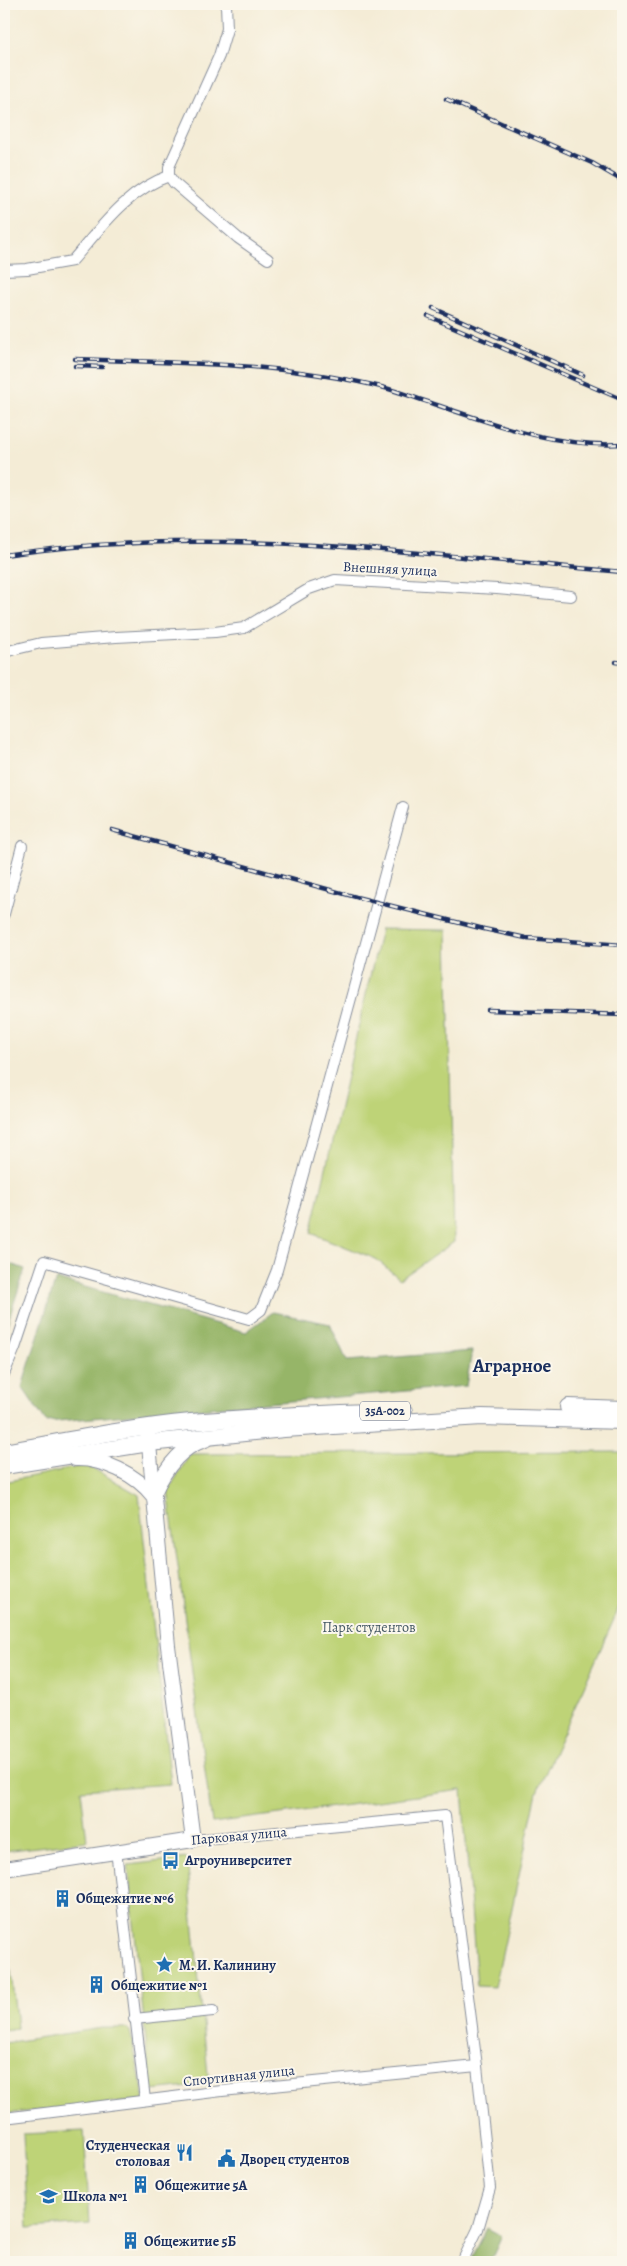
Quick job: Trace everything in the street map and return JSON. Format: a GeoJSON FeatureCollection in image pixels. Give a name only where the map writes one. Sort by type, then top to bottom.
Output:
{"type":"FeatureCollection","features":[{"type":"Feature","properties":{"kind":"main road","name":"35А-002"},"geometry":{"type":"LineString","coordinates":[[4,1452],[148,1435],[281,1415],[483,1408],[623,1409]]}},
{"type":"Feature","properties":{"kind":"main road","name":"35А-002"},"geometry":{"type":"LineString","coordinates":[[4,1466],[148,1435],[225,1434],[482,1416],[623,1421]]}},
{"type":"Feature","properties":{"kind":"street"},"geometry":{"type":"LineString","coordinates":[[226,4],[227,29],[219,56],[169,167],[169,176],[174,183],[238,238],[268,259]]}},
{"type":"Feature","properties":{"kind":"street"},"geometry":{"type":"LineString","coordinates":[[4,270],[27,270],[72,261],[108,218],[152,181],[169,176]]}},
{"type":"Feature","properties":{"kind":"street","name":"Внешняя улица"},"geometry":{"type":"LineString","coordinates":[[4,652],[41,643],[215,632],[244,628],[309,589],[335,580],[497,589],[571,596]]}},
{"type":"Feature","properties":{"kind":"street"},"geometry":{"type":"LineString","coordinates":[[4,1374],[15,1348],[44,1261],[249,1319],[261,1310],[277,1270],[403,808]]}},
{"type":"Feature","properties":{"kind":"street"},"geometry":{"type":"LineString","coordinates":[[4,914],[22,846]]}},
{"type":"Feature","properties":{"kind":"street"},"geometry":{"type":"LineString","coordinates":[[4,1351],[15,1348]]}},
{"type":"Feature","properties":{"kind":"street"},"geometry":{"type":"LineString","coordinates":[[153,1496],[162,1476],[185,1450],[196,1442],[225,1434]]}},
{"type":"Feature","properties":{"kind":"street"},"geometry":{"type":"LineString","coordinates":[[148,1435],[168,1646],[193,1840]]}},
{"type":"Feature","properties":{"kind":"street"},"geometry":{"type":"LineString","coordinates":[[45,1458],[83,1458],[98,1462],[131,1476],[153,1496]]}},
{"type":"Feature","properties":{"kind":"street","name":"Парковая улица"},"geometry":{"type":"LineString","coordinates":[[4,1869],[116,1850],[193,1840],[445,1816],[477,2066]]}},
{"type":"Feature","properties":{"kind":"street"},"geometry":{"type":"LineString","coordinates":[[116,1850],[134,2019],[145,2100]]}},
{"type":"Feature","properties":{"kind":"street"},"geometry":{"type":"LineString","coordinates":[[134,2019],[213,2011]]}},
{"type":"Feature","properties":{"kind":"street"},"geometry":{"type":"LineString","coordinates":[[462,2262],[478,2229],[490,2188],[477,2066]]}},
{"type":"Feature","properties":{"kind":"street","name":"Спортивная улица"},"geometry":{"type":"LineString","coordinates":[[4,2118],[222,2091],[477,2066]]}},
{"type":"Feature","properties":{"kind":"green space"},"geometry":{"type":"Polygon","coordinates":[[[381,929],[447,930],[454,1242],[400,1279],[376,1259],[311,1233],[381,929]]]}},
{"type":"Feature","properties":{"kind":"green space"},"geometry":{"type":"Polygon","coordinates":[[[4,1262],[25,1269],[4,1334],[4,1262]]]}},
{"type":"Feature","properties":{"kind":"green space"},"geometry":{"type":"Polygon","coordinates":[[[56,1279],[246,1332],[273,1312],[330,1324],[347,1361],[472,1351],[466,1386],[46,1422],[22,1387],[56,1279]]]}},
{"type":"Feature","properties":{"kind":"green space","name":"Парк студентов"},"geometry":{"type":"Polygon","coordinates":[[[623,1452],[623,1599],[537,1792],[495,1987],[477,1986],[462,1790],[212,1823],[168,1491],[190,1454],[623,1452]]]}},
{"type":"Feature","properties":{"kind":"green space"},"geometry":{"type":"Polygon","coordinates":[[[87,1465],[139,1495],[171,1784],[81,1790],[87,1841],[4,1851],[4,1482],[87,1465]]]}},
{"type":"Feature","properties":{"kind":"green space"},"geometry":{"type":"Polygon","coordinates":[[[187,1858],[209,2085],[151,2091],[128,1865],[187,1858]]]}},
{"type":"Feature","properties":{"kind":"green space"},"geometry":{"type":"Polygon","coordinates":[[[10,1961],[17,2028],[4,2030],[4,1962],[10,1961]]]}},
{"type":"Feature","properties":{"kind":"green space"},"geometry":{"type":"Polygon","coordinates":[[[102,2028],[125,2028],[130,2031],[145,2100],[4,2114],[4,2043],[102,2028]]]}},
{"type":"Feature","properties":{"kind":"green space"},"geometry":{"type":"Polygon","coordinates":[[[84,2131],[90,2224],[28,2228],[23,2134],[84,2131]]]}},
{"type":"Feature","properties":{"kind":"green space"},"geometry":{"type":"Polygon","coordinates":[[[487,2228],[502,2236],[490,2262],[470,2262],[487,2228]]]}},
{"type":"Feature","properties":{"kind":"railway"},"geometry":{"type":"LineString","coordinates":[[446,99],[592,163],[623,181]]}},
{"type":"Feature","properties":{"kind":"railway"},"geometry":{"type":"LineString","coordinates":[[433,308],[583,375]]}},
{"type":"Feature","properties":{"kind":"railway"},"geometry":{"type":"LineString","coordinates":[[428,316],[623,400]]}},
{"type":"Feature","properties":{"kind":"railway"},"geometry":{"type":"LineString","coordinates":[[75,359],[229,365],[305,373],[387,389],[526,433],[574,442],[623,444]]}},
{"type":"Feature","properties":{"kind":"railway"},"geometry":{"type":"LineString","coordinates":[[75,366],[102,367]]}},
{"type":"Feature","properties":{"kind":"railway"},"geometry":{"type":"LineString","coordinates":[[4,555],[81,546],[159,542],[236,542],[314,545],[623,572]]}},
{"type":"Feature","properties":{"kind":"railway"},"geometry":{"type":"LineString","coordinates":[[616,662],[623,663]]}},
{"type":"Feature","properties":{"kind":"railway"},"geometry":{"type":"LineString","coordinates":[[112,830],[356,897],[484,929],[526,938],[623,945]]}},
{"type":"Feature","properties":{"kind":"railway"},"geometry":{"type":"LineString","coordinates":[[488,1010],[623,1015]]}},
{"type":"Feature","properties":{"kind":"place","name":"Агроуниверситет"},"geometry":{"type":"Point","coordinates":[171,1860]}},
{"type":"Feature","properties":{"kind":"place","name":"Общежитие №6"},"geometry":{"type":"Point","coordinates":[62,1898]}},
{"type":"Feature","properties":{"kind":"place","name":"М. И. Калинину"},"geometry":{"type":"Point","coordinates":[165,1965]}},
{"type":"Feature","properties":{"kind":"place","name":"Общежитие №1"},"geometry":{"type":"Point","coordinates":[97,1985]}},
{"type":"Feature","properties":{"kind":"place","name":"Студенческая столовая"},"geometry":{"type":"Point","coordinates":[184,2153]}},
{"type":"Feature","properties":{"kind":"place","name":"Дворец студентов"},"geometry":{"type":"Point","coordinates":[226,2159]}},
{"type":"Feature","properties":{"kind":"place","name":"Общежитие 5А"},"geometry":{"type":"Point","coordinates":[141,2185]}},
{"type":"Feature","properties":{"kind":"place","name":"Школа №1"},"geometry":{"type":"Point","coordinates":[49,2196]}},
{"type":"Feature","properties":{"kind":"place","name":"Общежитие 5Б"},"geometry":{"type":"Point","coordinates":[130,2241]}},
{"type":"Feature","properties":{"kind":"district","name":"Аграрное"},"geometry":{"type":"Point","coordinates":[512,1366]}}]}
